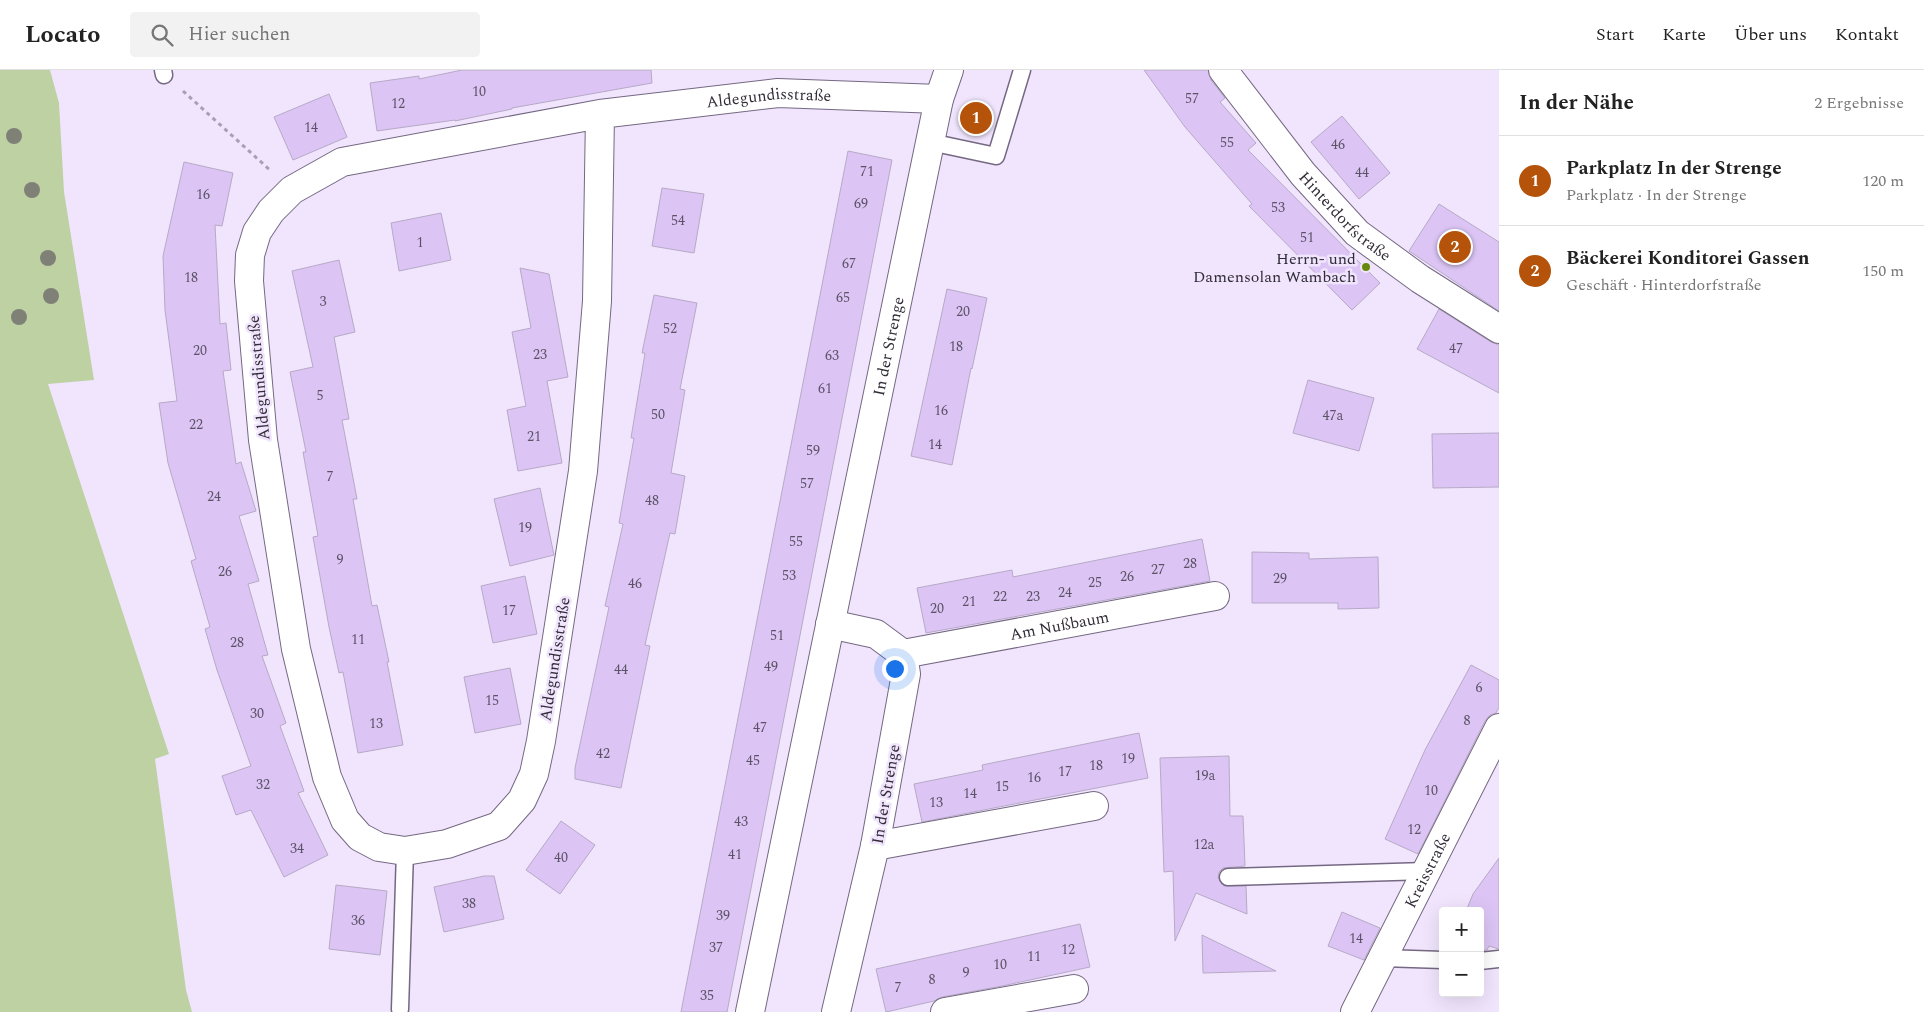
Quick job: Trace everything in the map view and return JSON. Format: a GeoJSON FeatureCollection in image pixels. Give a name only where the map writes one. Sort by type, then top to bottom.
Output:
{"type":"FeatureCollection","features":[{"type":"Feature","properties":{"kind":"street","name":"In der Strenge"},"geometry":{"type":"LineString","coordinates":[[750,1012],[938,99],[949,70]]}},
{"type":"Feature","properties":{"kind":"street","name":"Hinterdorfstraße"},"geometry":{"type":"LineString","coordinates":[[1223,70],[1303,174],[1357,233],[1420,279],[1499,329]]}},
{"type":"Feature","properties":{"kind":"street","name":"Aldegundisstraße"},"geometry":{"type":"LineString","coordinates":[[600,114],[597,301],[583,472],[541,741],[534,774],[522,800],[498,826],[447,844],[405,851],[378,847],[360,836],[345,820],[327,777],[291,623],[263,440],[249,281],[250,254],[257,232],[271,211],[292,190],[317,174],[342,162],[600,114],[778,93],[938,99]]}},
{"type":"Feature","properties":{"kind":"street","name":"Am Nußbaum"},"geometry":{"type":"LineString","coordinates":[[903,654],[1215,596]]}},
{"type":"Feature","properties":{"kind":"street"},"geometry":{"type":"LineString","coordinates":[[830,624],[876,634],[903,654]]}},
{"type":"Feature","properties":{"kind":"street","name":"In der Strenge"},"geometry":{"type":"LineString","coordinates":[[836,1012],[875,846],[906,674],[903,654]]}},
{"type":"Feature","properties":{"kind":"street","name":"Kreisstraße"},"geometry":{"type":"LineString","coordinates":[[1355,1012],[1499,728]]}},
{"type":"Feature","properties":{"kind":"street"},"geometry":{"type":"LineString","coordinates":[[875,846],[1094,806]]}},
{"type":"Feature","properties":{"kind":"street"},"geometry":{"type":"LineString","coordinates":[[945,1012],[1074,989]]}},
{"type":"Feature","properties":{"kind":"lane"},"geometry":{"type":"LineString","coordinates":[[930,142],[996,156],[1022,70]]}},
{"type":"Feature","properties":{"kind":"lane"},"geometry":{"type":"LineString","coordinates":[[400,1009],[405,851]]}},
{"type":"Feature","properties":{"kind":"lane"},"geometry":{"type":"LineString","coordinates":[[1228,877],[1426,872]]}},
{"type":"Feature","properties":{"kind":"lane"},"geometry":{"type":"LineString","coordinates":[[1382,958],[1439,960]]}},
{"type":"Feature","properties":{"kind":"lane"},"geometry":{"type":"LineString","coordinates":[[1484,961],[1499,959]]}},
{"type":"Feature","properties":{"kind":"path"},"geometry":{"type":"LineString","coordinates":[[163,72],[292,190]]}},
{"type":"Feature","properties":{"kind":"green space"},"geometry":{"type":"Polygon","coordinates":[[[0,70],[50,70],[59,103],[64,192],[94,380],[48,384],[169,754],[155,759],[186,990],[192,1012],[0,1012],[0,70]]]}},
{"type":"Feature","properties":{"kind":"building"},"geometry":{"type":"Polygon","coordinates":[[[462,70],[651,70],[652,83],[512,108],[455,121],[377,131],[370,83],[419,76],[419,79],[462,70]]]}},
{"type":"Feature","properties":{"kind":"building"},"geometry":{"type":"Polygon","coordinates":[[[1144,70],[1208,70],[1211,80],[1225,98],[1220,102],[1256,143],[1248,150],[1380,283],[1352,310],[1249,206],[1252,204],[1185,127],[1144,70]]]}},
{"type":"Feature","properties":{"kind":"building"},"geometry":{"type":"Polygon","coordinates":[[[329,94],[347,137],[293,160],[274,117],[329,94]]]}},
{"type":"Feature","properties":{"kind":"building"},"geometry":{"type":"Polygon","coordinates":[[[1342,116],[1390,173],[1359,199],[1311,142],[1342,116]]]}},
{"type":"Feature","properties":{"kind":"building"},"geometry":{"type":"Polygon","coordinates":[[[848,151],[892,160],[760,842],[727,1012],[681,1012],[848,151]]]}},
{"type":"Feature","properties":{"kind":"building"},"geometry":{"type":"Polygon","coordinates":[[[184,162],[233,173],[222,226],[215,225],[220,324],[226,323],[231,370],[223,371],[236,464],[241,462],[256,511],[239,516],[259,581],[248,584],[268,655],[262,656],[286,723],[280,726],[304,791],[298,793],[328,855],[284,877],[251,810],[236,815],[222,776],[251,766],[217,670],[205,629],[210,627],[191,561],[196,559],[168,463],[159,403],[177,401],[165,310],[163,256],[184,162]]]}},
{"type":"Feature","properties":{"kind":"building"},"geometry":{"type":"Polygon","coordinates":[[[662,188],[704,194],[694,253],[652,246],[662,188]]]}},
{"type":"Feature","properties":{"kind":"building"},"geometry":{"type":"Polygon","coordinates":[[[1439,204],[1499,242],[1499,311],[1409,251],[1439,204]]]}},
{"type":"Feature","properties":{"kind":"building"},"geometry":{"type":"Polygon","coordinates":[[[441,213],[451,260],[399,271],[391,223],[441,213]]]}},
{"type":"Feature","properties":{"kind":"building"},"geometry":{"type":"Polygon","coordinates":[[[339,260],[355,332],[334,337],[349,419],[342,420],[357,499],[353,499],[372,606],[377,605],[403,745],[358,753],[343,672],[339,673],[329,627],[313,537],[318,536],[303,452],[306,452],[290,372],[313,367],[292,271],[339,260]]]}},
{"type":"Feature","properties":{"kind":"building"},"geometry":{"type":"Polygon","coordinates":[[[520,268],[549,274],[568,377],[547,381],[562,463],[518,471],[507,410],[526,406],[512,332],[531,328],[520,268]]]}},
{"type":"Feature","properties":{"kind":"building"},"geometry":{"type":"Polygon","coordinates":[[[947,289],[987,298],[952,465],[911,456],[947,289]]]}},
{"type":"Feature","properties":{"kind":"building"},"geometry":{"type":"Polygon","coordinates":[[[654,295],[697,303],[680,389],[685,390],[671,473],[685,476],[675,534],[670,533],[645,645],[650,646],[621,788],[575,779],[575,768],[609,607],[605,606],[623,524],[619,523],[634,438],[631,438],[645,353],[642,353],[654,295]]]}},
{"type":"Feature","properties":{"kind":"building"},"geometry":{"type":"Polygon","coordinates":[[[1439,309],[1491,342],[1499,345],[1499,393],[1417,349],[1439,309]]]}},
{"type":"Feature","properties":{"kind":"building"},"geometry":{"type":"Polygon","coordinates":[[[1308,380],[1374,398],[1359,451],[1293,433],[1308,380]]]}},
{"type":"Feature","properties":{"kind":"building"},"geometry":{"type":"Polygon","coordinates":[[[1499,433],[1499,487],[1433,488],[1432,434],[1499,433]]]}},
{"type":"Feature","properties":{"kind":"building"},"geometry":{"type":"Polygon","coordinates":[[[540,488],[554,555],[510,566],[494,499],[540,488]]]}},
{"type":"Feature","properties":{"kind":"building"},"geometry":{"type":"Polygon","coordinates":[[[1202,539],[1210,581],[926,633],[917,588],[1012,570],[1013,577],[1202,539]]]}},
{"type":"Feature","properties":{"kind":"building"},"geometry":{"type":"Polygon","coordinates":[[[1252,552],[1309,553],[1309,559],[1378,557],[1379,608],[1338,609],[1338,603],[1252,603],[1252,552]]]}},
{"type":"Feature","properties":{"kind":"building"},"geometry":{"type":"Polygon","coordinates":[[[525,576],[537,634],[493,643],[481,586],[525,576]]]}},
{"type":"Feature","properties":{"kind":"building"},"geometry":{"type":"Polygon","coordinates":[[[1471,665],[1499,680],[1499,707],[1496,713],[1490,715],[1485,721],[1418,854],[1385,839],[1425,750],[1471,665]]]}},
{"type":"Feature","properties":{"kind":"building"},"geometry":{"type":"Polygon","coordinates":[[[510,668],[521,724],[475,733],[464,677],[510,668]]]}},
{"type":"Feature","properties":{"kind":"building"},"geometry":{"type":"Polygon","coordinates":[[[1139,733],[1148,778],[922,822],[914,784],[983,770],[982,765],[1139,733]]]}},
{"type":"Feature","properties":{"kind":"building"},"geometry":{"type":"Polygon","coordinates":[[[1229,756],[1230,816],[1243,816],[1245,866],[1223,868],[1219,872],[1218,878],[1224,886],[1246,886],[1247,914],[1196,893],[1175,941],[1173,871],[1164,872],[1160,758],[1229,756]]]}},
{"type":"Feature","properties":{"kind":"building"},"geometry":{"type":"Polygon","coordinates":[[[561,821],[595,845],[560,894],[526,870],[561,821]]]}},
{"type":"Feature","properties":{"kind":"building"},"geometry":{"type":"Polygon","coordinates":[[[1499,858],[1499,949],[1489,946],[1487,950],[1484,950],[1484,907],[1468,907],[1473,894],[1499,858]]]}},
{"type":"Feature","properties":{"kind":"building"},"geometry":{"type":"Polygon","coordinates":[[[484,876],[494,876],[504,919],[444,932],[434,887],[484,876]]]}},
{"type":"Feature","properties":{"kind":"building"},"geometry":{"type":"Polygon","coordinates":[[[336,885],[387,891],[380,955],[329,949],[336,885]]]}},
{"type":"Feature","properties":{"kind":"building"},"geometry":{"type":"Polygon","coordinates":[[[1342,912],[1380,928],[1364,960],[1328,946],[1342,912]]]}},
{"type":"Feature","properties":{"kind":"building"},"geometry":{"type":"Polygon","coordinates":[[[1080,924],[1090,967],[942,997],[934,1001],[886,1012],[876,969],[1080,924]]]}},
{"type":"Feature","properties":{"kind":"building"},"geometry":{"type":"Polygon","coordinates":[[[1202,935],[1276,971],[1203,973],[1202,935]]]}},
{"type":"Feature","properties":{"kind":"place","name":"Parkplatz In der Strenge"},"geometry":{"type":"Point","coordinates":[976,118]}},
{"type":"Feature","properties":{"kind":"place","name":"Bäckerei Konditorei Gassen"},"geometry":{"type":"Point","coordinates":[1455,247]}},
{"type":"Feature","properties":{"kind":"place","name":"Herrn- und Damensolan Wambach"},"geometry":{"type":"Point","coordinates":[1366,267]}}]}
